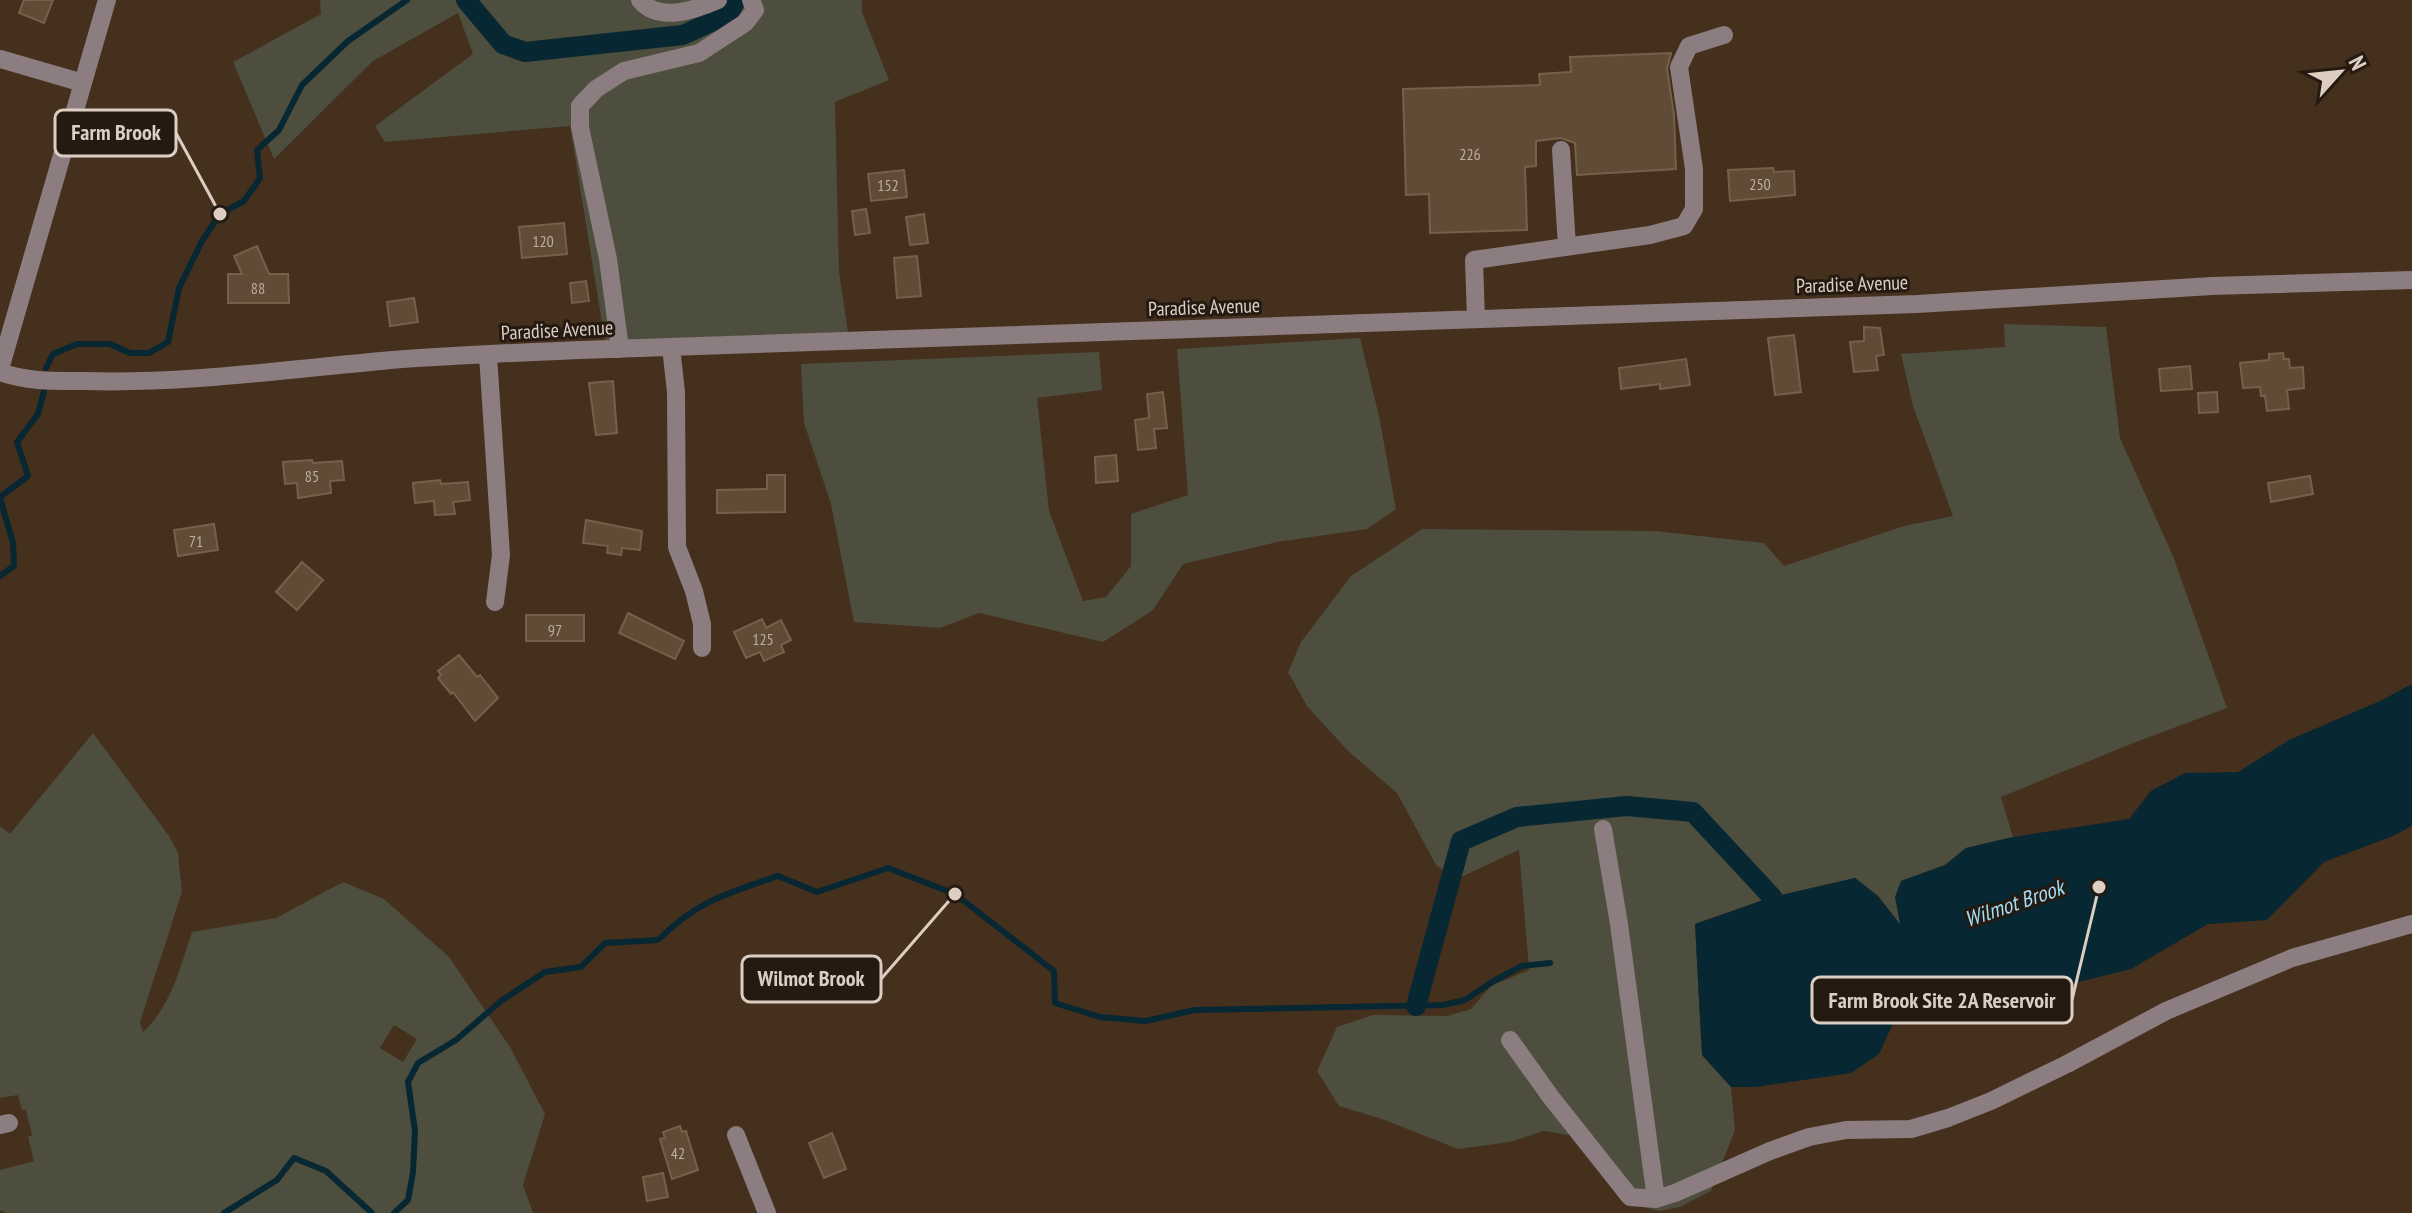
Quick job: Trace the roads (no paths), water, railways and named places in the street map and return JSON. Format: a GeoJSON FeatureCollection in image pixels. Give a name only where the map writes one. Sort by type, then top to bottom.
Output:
{"type":"FeatureCollection","features":[{"type":"Feature","properties":{"kind":"street"},"geometry":{"type":"LineString","coordinates":[[0,371],[107,0]]}},
{"type":"Feature","properties":{"kind":"street"},"geometry":{"type":"LineString","coordinates":[[640,0],[646,7],[667,14],[718,0]]}},
{"type":"Feature","properties":{"kind":"street"},"geometry":{"type":"LineString","coordinates":[[620,349],[608,259],[580,127],[580,106],[596,89],[624,71],[699,53],[745,23],[755,10],[751,0]]}},
{"type":"Feature","properties":{"kind":"street"},"geometry":{"type":"LineString","coordinates":[[1476,319],[1474,260],[1650,235],[1684,226],[1694,209],[1694,169],[1679,67],[1689,46],[1724,35]]}},
{"type":"Feature","properties":{"kind":"street"},"geometry":{"type":"LineString","coordinates":[[0,59],[83,83]]}},
{"type":"Feature","properties":{"kind":"street"},"geometry":{"type":"LineString","coordinates":[[1561,150],[1567,247]]}},
{"type":"Feature","properties":{"kind":"street","name":"Paradise Avenue"},"geometry":{"type":"LineString","coordinates":[[0,371],[23,379],[123,382],[384,361],[620,349],[1917,304],[2212,286],[2412,280]]}},
{"type":"Feature","properties":{"kind":"street"},"geometry":{"type":"LineString","coordinates":[[671,347],[676,392],[677,547],[694,591],[702,624],[702,648]]}},
{"type":"Feature","properties":{"kind":"street"},"geometry":{"type":"LineString","coordinates":[[488,355],[501,555],[495,602]]}},
{"type":"Feature","properties":{"kind":"street"},"geometry":{"type":"LineString","coordinates":[[1603,829],[1656,1199]]}},
{"type":"Feature","properties":{"kind":"street"},"geometry":{"type":"LineString","coordinates":[[1510,1040],[1630,1197],[1656,1199],[1809,1137],[1846,1130],[1911,1129],[1948,1118],[2067,1064],[2166,1011],[2292,958],[2412,924]]}},
{"type":"Feature","properties":{"kind":"street"},"geometry":{"type":"LineString","coordinates":[[736,1135],[767,1213]]}},
{"type":"Feature","properties":{"kind":"water"},"geometry":{"type":"Polygon","coordinates":[[[2412,684],[2412,826],[2324,862],[2267,920],[2208,924],[2131,969],[2062,986],[1985,998],[1918,993],[1894,1021],[1879,1054],[1851,1073],[1755,1087],[1731,1087],[1702,1055],[1695,924],[1772,897],[1855,878],[1878,896],[1900,924],[1895,897],[1901,881],[1945,865],[1966,848],[2013,837],[2129,819],[2151,791],[2185,773],[2238,772],[2289,740],[2412,684]]]}},
{"type":"Feature","properties":{"kind":"waterway"},"geometry":{"type":"LineString","coordinates":[[46,368],[53,354],[77,344],[110,344],[130,353],[149,353],[168,342],[179,288],[202,241],[220,214],[244,201],[260,178],[257,150],[279,130],[302,85],[348,41],[407,0]]}},
{"type":"Feature","properties":{"kind":"waterway"},"geometry":{"type":"LineString","coordinates":[[466,0],[503,44],[525,52],[683,35],[731,9],[736,0]]}},
{"type":"Feature","properties":{"kind":"waterway"},"geometry":{"type":"LineString","coordinates":[[0,497],[28,476],[17,442],[38,414],[44,391]]}},
{"type":"Feature","properties":{"kind":"waterway"},"geometry":{"type":"LineString","coordinates":[[0,498],[13,543],[14,566],[0,576]]}},
{"type":"Feature","properties":{"kind":"waterway"},"geometry":{"type":"LineString","coordinates":[[1416,1006],[1461,841],[1517,817],[1627,806],[1693,812],[1772,897],[1782,922]]}},
{"type":"Feature","properties":{"kind":"waterway","name":"Wilmot Brook"},"geometry":{"type":"LineString","coordinates":[[394,1213],[408,1200],[413,1172],[415,1131],[408,1082],[418,1063],[456,1040],[501,1001],[545,972],[581,967],[605,943],[658,940],[700,907],[728,893],[778,876],[817,892],[888,868],[955,894],[1054,971],[1055,1003],[1100,1017],[1145,1021],[1195,1010],[1443,1005],[1465,1000],[1522,966],[1550,963]]}},
{"type":"Feature","properties":{"kind":"waterway","name":"Wilmot Brook"},"geometry":{"type":"LineString","coordinates":[[224,1213],[277,1180],[294,1158],[326,1171],[372,1213]]}},
{"type":"Feature","properties":{"kind":"place","name":"Farm Brook"},"geometry":{"type":"Point","coordinates":[220,214]}},
{"type":"Feature","properties":{"kind":"place","name":"Farm Brook Site 2A Reservoir"},"geometry":{"type":"Point","coordinates":[2099,887]}},
{"type":"Feature","properties":{"kind":"place","name":"Wilmot Brook"},"geometry":{"type":"Point","coordinates":[955,894]}}]}
